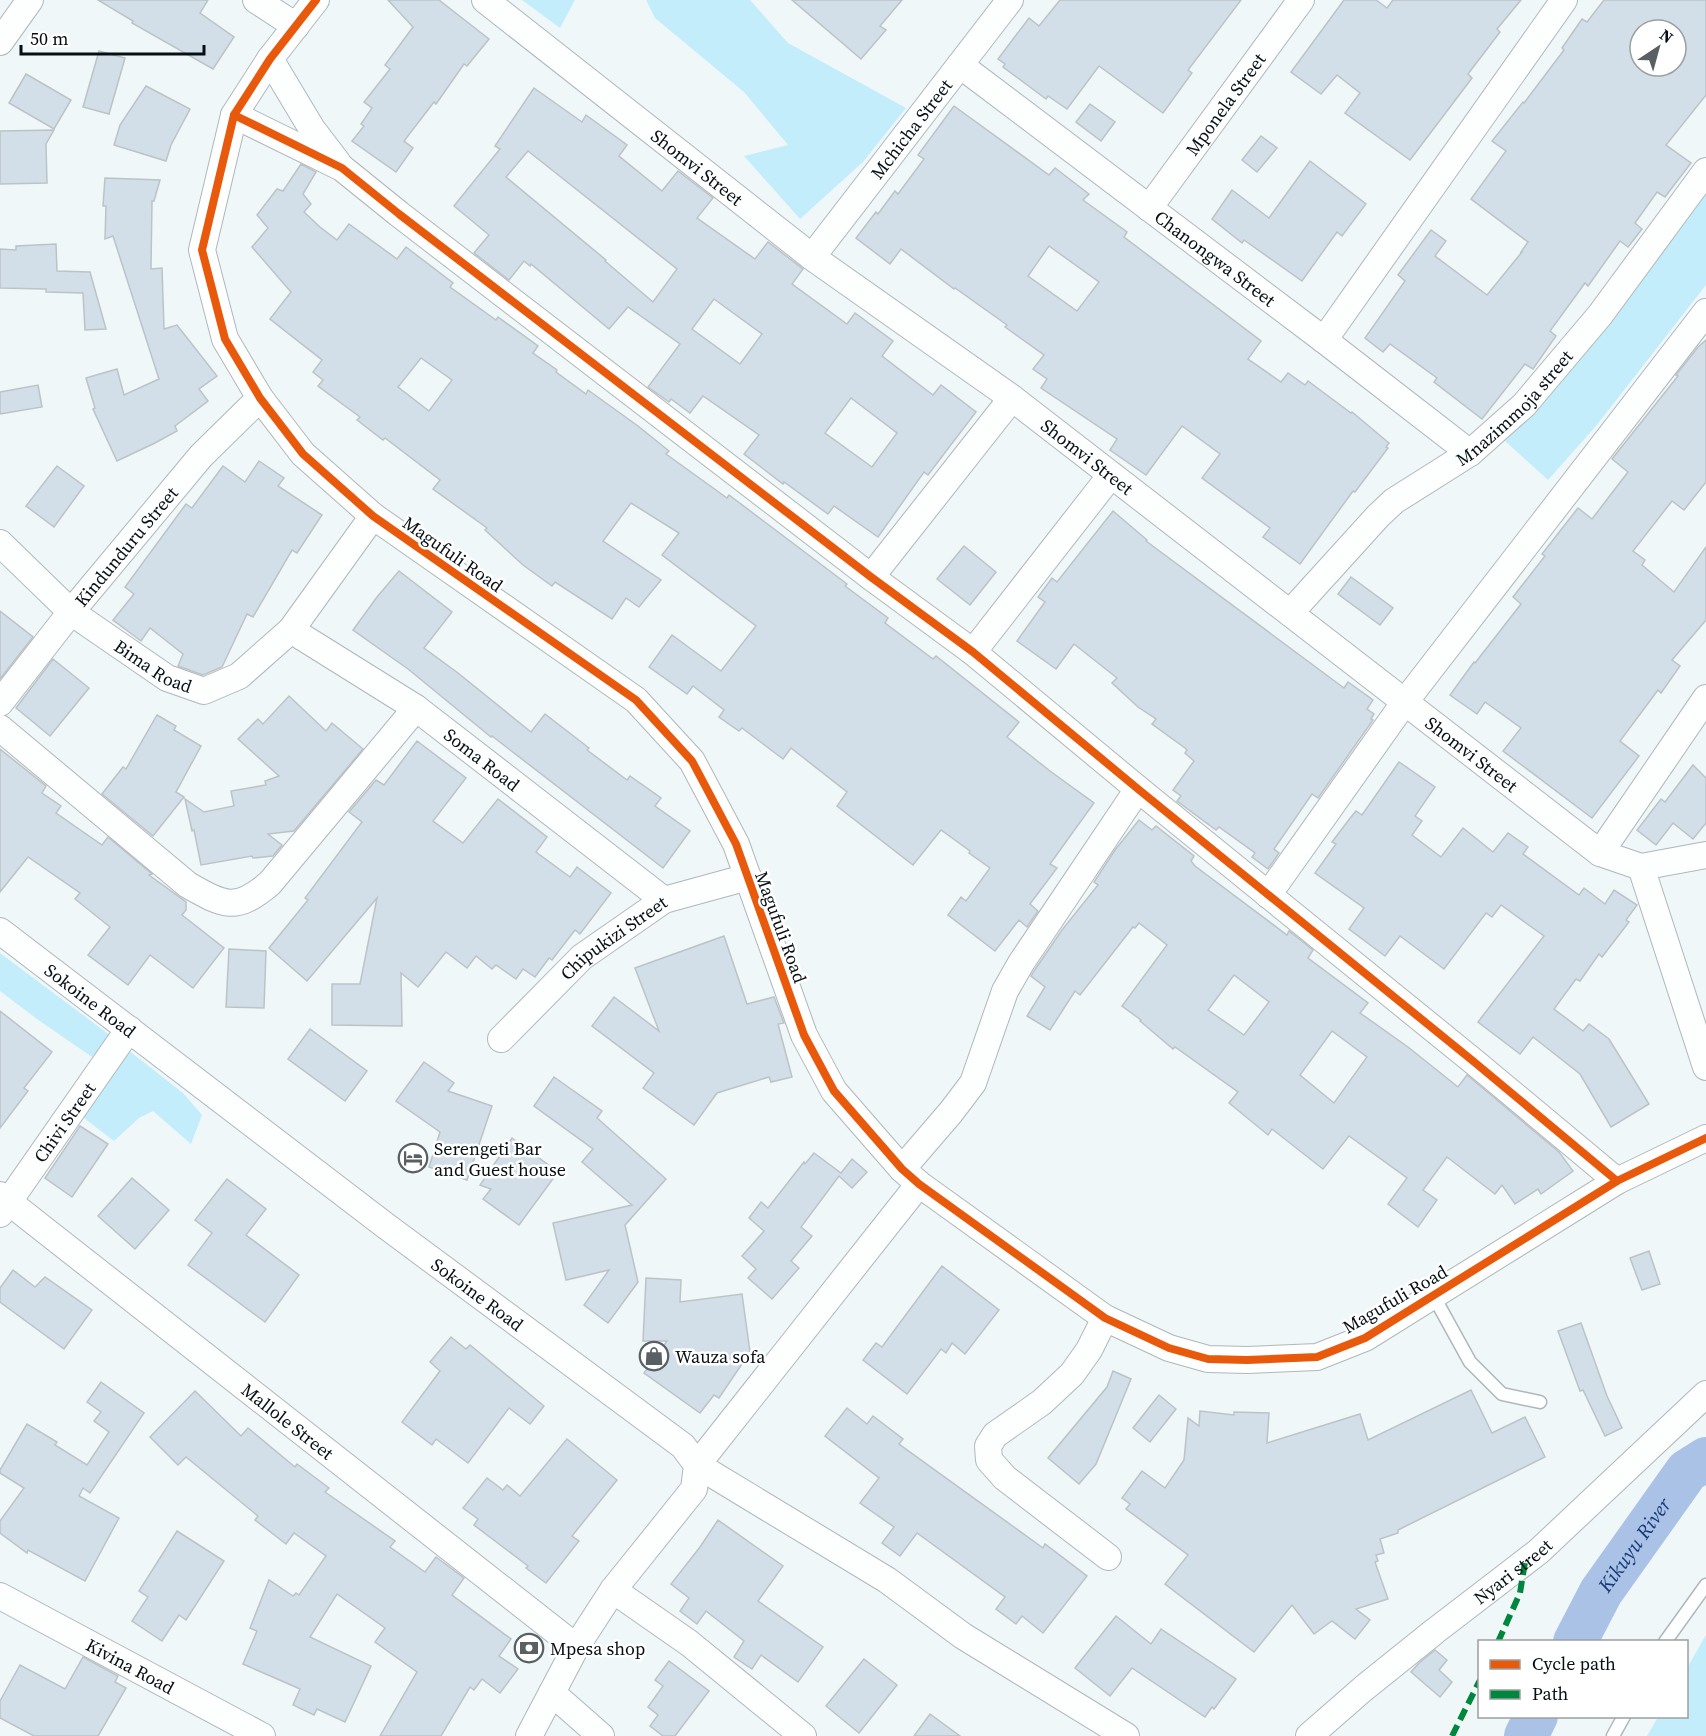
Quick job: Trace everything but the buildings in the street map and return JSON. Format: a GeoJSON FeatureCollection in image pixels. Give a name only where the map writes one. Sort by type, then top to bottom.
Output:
{"type":"FeatureCollection","features":[{"type":"Feature","properties":{"kind":"street"},"geometry":{"type":"LineString","coordinates":[[0,42],[30,0]]}},
{"type":"Feature","properties":{"kind":"street"},"geometry":{"type":"LineString","coordinates":[[256,0],[296,26]]}},
{"type":"Feature","properties":{"kind":"street","name":"Magufuli Road"},"geometry":{"type":"LineString","coordinates":[[316,0],[270,59],[234,115],[202,250],[225,339],[260,398],[303,454],[373,516],[636,700],[692,761],[736,844],[800,1025],[809,1044],[834,1091],[910,1177],[1105,1318],[1169,1348],[1208,1359],[1317,1357],[1365,1338],[1617,1181],[1706,1138]]}},
{"type":"Feature","properties":{"kind":"street","name":"Shomvi Street"},"geometry":{"type":"LineString","coordinates":[[485,0],[812,257],[1012,398],[1600,853],[1641,867],[1706,855]]}},
{"type":"Feature","properties":{"kind":"street","name":"Mchicha Street"},"geometry":{"type":"LineString","coordinates":[[812,257],[1010,0]]}},
{"type":"Feature","properties":{"kind":"street","name":"Mponela Street"},"geometry":{"type":"LineString","coordinates":[[1149,208],[1301,0]]}},
{"type":"Feature","properties":{"kind":"street"},"geometry":{"type":"LineString","coordinates":[[1324,340],[1564,0]]}},
{"type":"Feature","properties":{"kind":"street"},"geometry":{"type":"LineString","coordinates":[[270,59],[312,129],[342,168]]}},
{"type":"Feature","properties":{"kind":"street","name":"Chanongwa Street"},"geometry":{"type":"LineString","coordinates":[[960,65],[1470,453]]}},
{"type":"Feature","properties":{"kind":"street"},"geometry":{"type":"LineString","coordinates":[[234,115],[342,168],[872,577],[973,652],[1617,1181]]}},
{"type":"Feature","properties":{"kind":"street","name":"Mnazimmoja street"},"geometry":{"type":"LineString","coordinates":[[1290,613],[1394,501],[1470,453],[1524,405],[1600,315],[1706,171]]}},
{"type":"Feature","properties":{"kind":"street"},"geometry":{"type":"LineString","coordinates":[[1268,895],[1404,702],[1706,312]]}},
{"type":"Feature","properties":{"kind":"street","name":"Kindunduru Street"},"geometry":{"type":"LineString","coordinates":[[0,703],[71,612],[201,456],[260,398]]}},
{"type":"Feature","properties":{"kind":"street"},"geometry":{"type":"LineString","coordinates":[[872,577],[1012,398]]}},
{"type":"Feature","properties":{"kind":"street"},"geometry":{"type":"LineString","coordinates":[[973,652],[1111,475]]}},
{"type":"Feature","properties":{"kind":"street","name":"Bima Road"},"geometry":{"type":"LineString","coordinates":[[0,543],[71,612],[167,678],[204,691],[239,676],[291,630],[373,516]]}},
{"type":"Feature","properties":{"kind":"street","name":"Soma Road"},"geometry":{"type":"LineString","coordinates":[[291,630],[416,708],[664,900]]}},
{"type":"Feature","properties":{"kind":"street"},"geometry":{"type":"LineString","coordinates":[[1600,853],[1706,698]]}},
{"type":"Feature","properties":{"kind":"street"},"geometry":{"type":"LineString","coordinates":[[0,728],[188,885],[212,899],[237,904],[254,897],[270,883],[416,708]]}},
{"type":"Feature","properties":{"kind":"street"},"geometry":{"type":"LineString","coordinates":[[529,1736],[576,1647],[612,1590],[694,1489],[697,1465],[910,1177],[951,1112],[973,1083],[1005,991],[1021,963],[1138,789]]}},
{"type":"Feature","properties":{"kind":"street"},"geometry":{"type":"LineString","coordinates":[[1641,867],[1706,1067]]}},
{"type":"Feature","properties":{"kind":"street","name":"Chipukizi Street"},"geometry":{"type":"LineString","coordinates":[[501,1039],[582,957],[664,900],[748,877]]}},
{"type":"Feature","properties":{"kind":"street","name":"Sokoine Road"},"geometry":{"type":"LineString","coordinates":[[0,931],[386,1226],[683,1446],[697,1465],[887,1580],[963,1636],[1126,1736]]}},
{"type":"Feature","properties":{"kind":"street","name":"Chivi Street"},"geometry":{"type":"LineString","coordinates":[[3,1204],[129,1029]]}},
{"type":"Feature","properties":{"kind":"street","name":"Mallole Street"},"geometry":{"type":"LineString","coordinates":[[3,1204],[576,1647]]}},
{"type":"Feature","properties":{"kind":"street"},"geometry":{"type":"LineString","coordinates":[[1105,1318],[1089,1350],[1072,1374],[1042,1402],[995,1435],[988,1446],[989,1460],[1005,1478],[1108,1557]]}},
{"type":"Feature","properties":{"kind":"street","name":"Nyari street"},"geometry":{"type":"LineString","coordinates":[[1309,1736],[1426,1638],[1538,1552],[1706,1394]]}},
{"type":"Feature","properties":{"kind":"street"},"geometry":{"type":"LineString","coordinates":[[612,1590],[689,1643],[803,1736]]}},
{"type":"Feature","properties":{"kind":"street","name":"Kivina Road"},"geometry":{"type":"LineString","coordinates":[[0,1596],[262,1736]]}},
{"type":"Feature","properties":{"kind":"street"},"geometry":{"type":"LineString","coordinates":[[552,1693],[601,1736]]}},
{"type":"Feature","properties":{"kind":"lane"},"geometry":{"type":"LineString","coordinates":[[1433,1295],[1470,1362],[1502,1394],[1540,1402]]}},
{"type":"Feature","properties":{"kind":"lane"},"geometry":{"type":"LineString","coordinates":[[1666,1640],[1706,1585]]}},
{"type":"Feature","properties":{"kind":"lane"},"geometry":{"type":"LineString","coordinates":[[1613,1736],[1623,1718]]}},
{"type":"Feature","properties":{"kind":"shaded area"},"geometry":{"type":"Polygon","coordinates":[[[522,0],[575,0],[560,28],[522,0]]]}},
{"type":"Feature","properties":{"kind":"shaded area"},"geometry":{"type":"Polygon","coordinates":[[[646,0],[750,0],[788,43],[906,108],[863,162],[800,219],[744,156],[788,145],[744,92],[655,18],[646,0]]]}},
{"type":"Feature","properties":{"kind":"shaded area"},"geometry":{"type":"Polygon","coordinates":[[[1706,187],[1706,285],[1596,426],[1548,480],[1505,441],[1595,334],[1706,187]]]}},
{"type":"Feature","properties":{"kind":"shaded area"},"geometry":{"type":"Polygon","coordinates":[[[0,953],[111,1036],[92,1057],[0,991],[0,953]]]}},
{"type":"Feature","properties":{"kind":"shaded area"},"geometry":{"type":"Polygon","coordinates":[[[128,1050],[183,1093],[202,1115],[191,1144],[153,1111],[139,1118],[114,1141],[80,1115],[128,1050]]]}},
{"type":"Feature","properties":{"kind":"shaded area"},"geometry":{"type":"Polygon","coordinates":[[[1706,1635],[1706,1736],[1647,1736],[1657,1718],[1688,1718],[1688,1666],[1706,1635]]]}},
{"type":"Feature","properties":{"kind":"waterway","name":"Kikuyu River"},"geometry":{"type":"LineString","coordinates":[[1576,1640],[1601,1592],[1687,1471],[1706,1459]]}},
{"type":"Feature","properties":{"kind":"waterway","name":"Kikuyu River"},"geometry":{"type":"LineString","coordinates":[[1526,1736],[1535,1718]]}},
{"type":"Feature","properties":{"kind":"marked path"},"geometry":{"type":"LineString","coordinates":[[1499,1640],[1520,1593],[1525,1562]]}},
{"type":"Feature","properties":{"kind":"marked path"},"geometry":{"type":"LineString","coordinates":[[1452,1736],[1478,1684]]}},
{"type":"Feature","properties":{"kind":"cycle path"},"geometry":{"type":"LineString","coordinates":[[316,0],[270,59],[234,115],[202,250],[225,339],[260,398],[303,454],[373,516],[636,700],[692,761],[736,844],[804,1035],[834,1091],[902,1169],[919,1184],[1105,1318],[1169,1348],[1208,1359],[1317,1357],[1365,1338],[1617,1181],[1706,1138]]}},
{"type":"Feature","properties":{"kind":"cycle path"},"geometry":{"type":"LineString","coordinates":[[234,115],[342,168],[871,577],[973,652],[1617,1181]]}},
{"type":"Feature","properties":{"kind":"place","name":"Serengeti Bar and Guest house"},"geometry":{"type":"Point","coordinates":[413,1158]}},
{"type":"Feature","properties":{"kind":"place","name":"Wauza sofa"},"geometry":{"type":"Point","coordinates":[654,1356]}},
{"type":"Feature","properties":{"kind":"place","name":"Mpesa shop"},"geometry":{"type":"Point","coordinates":[529,1648]}}]}
